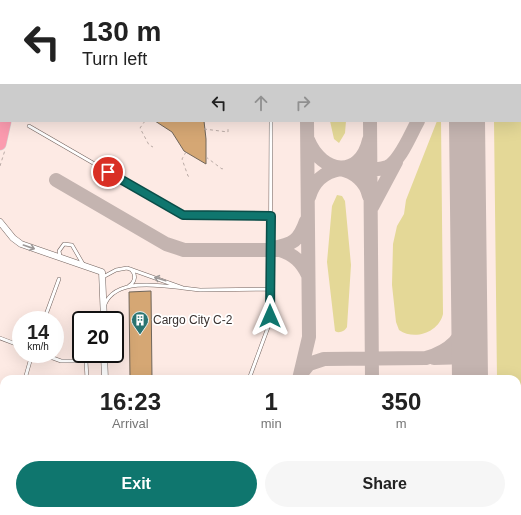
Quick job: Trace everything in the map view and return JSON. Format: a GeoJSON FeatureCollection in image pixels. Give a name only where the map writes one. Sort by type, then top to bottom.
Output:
{"type":"FeatureCollection","features":[{"type":"Feature","properties":{"kind":"highway"},"geometry":{"type":"LineString","coordinates":[[0,144],[5,122]]}},
{"type":"Feature","properties":{"kind":"street"},"geometry":{"type":"LineString","coordinates":[[0,135],[5,122]]}},
{"type":"Feature","properties":{"kind":"street"},"geometry":{"type":"LineString","coordinates":[[0,222],[18,242],[102,272],[104,309]]}},
{"type":"Feature","properties":{"kind":"street"},"geometry":{"type":"LineString","coordinates":[[104,363],[104,375]]}},
{"type":"Feature","properties":{"kind":"lane"},"geometry":{"type":"LineString","coordinates":[[250,375],[270,322],[271,122]]}},
{"type":"Feature","properties":{"kind":"lane"},"geometry":{"type":"LineString","coordinates":[[28,126],[183,215],[271,216]]}},
{"type":"Feature","properties":{"kind":"lane"},"geometry":{"type":"LineString","coordinates":[[61,258],[59,251],[64,244],[68,243],[75,248],[83,264]]}},
{"type":"Feature","properties":{"kind":"lane"},"geometry":{"type":"LineString","coordinates":[[102,277],[119,269],[131,269],[183,288]]}},
{"type":"Feature","properties":{"kind":"lane"},"geometry":{"type":"LineString","coordinates":[[129,286],[134,278],[131,269]]}},
{"type":"Feature","properties":{"kind":"lane"},"geometry":{"type":"LineString","coordinates":[[47,311],[59,279]]}},
{"type":"Feature","properties":{"kind":"lane"},"geometry":{"type":"LineString","coordinates":[[104,309],[112,293],[129,286],[163,286],[200,290],[270,289]]}},
{"type":"Feature","properties":{"kind":"lane"},"geometry":{"type":"LineString","coordinates":[[0,338],[12,343]]}},
{"type":"Feature","properties":{"kind":"lane"},"geometry":{"type":"LineString","coordinates":[[64,361],[86,361],[87,375]]}},
{"type":"Feature","properties":{"kind":"lane"},"geometry":{"type":"LineString","coordinates":[[26,375],[29,363]]}},
{"type":"Feature","properties":{"kind":"path"},"geometry":{"type":"LineString","coordinates":[[144,122],[140,128],[152,147]]}},
{"type":"Feature","properties":{"kind":"path"},"geometry":{"type":"LineString","coordinates":[[204,129],[228,132],[228,129]]}},
{"type":"Feature","properties":{"kind":"path"},"geometry":{"type":"LineString","coordinates":[[186,152],[182,159],[188,176],[190,177]]}},
{"type":"Feature","properties":{"kind":"path"},"geometry":{"type":"LineString","coordinates":[[206,157],[222,169],[224,168]]}},
{"type":"Feature","properties":{"kind":"shaded area"},"geometry":{"type":"Polygon","coordinates":[[[330,122],[346,122],[345,133],[339,143],[334,139],[330,122]]]}},
{"type":"Feature","properties":{"kind":"shaded area"},"geometry":{"type":"Polygon","coordinates":[[[437,122],[441,122],[443,314],[437,326],[426,333],[419,335],[412,335],[399,330],[396,322],[392,285],[393,244],[397,226],[404,214],[406,200],[437,122]]]}},
{"type":"Feature","properties":{"kind":"shaded area"},"geometry":{"type":"Polygon","coordinates":[[[494,122],[521,122],[521,375],[497,375],[494,122]]]}},
{"type":"Feature","properties":{"kind":"shaded area"},"geometry":{"type":"Polygon","coordinates":[[[337,195],[342,196],[345,201],[351,265],[347,327],[340,332],[335,331],[327,262],[332,206],[337,195]]]}},
{"type":"Feature","properties":{"kind":"building"},"geometry":{"type":"Polygon","coordinates":[[[157,122],[204,122],[206,164],[184,151],[172,132],[157,122]]]}},
{"type":"Feature","properties":{"kind":"building","name":"Cargo City C-2"},"geometry":{"type":"Polygon","coordinates":[[[151,291],[152,375],[130,375],[129,292],[151,291]]]}},
{"type":"Feature","properties":{"kind":"taxiway"},"geometry":{"type":"LineString","coordinates":[[300,375],[309,337],[307,122]]}},
{"type":"Feature","properties":{"kind":"taxiway"},"geometry":{"type":"LineString","coordinates":[[370,122],[372,375]]}},
{"type":"Feature","properties":{"kind":"taxiway"},"geometry":{"type":"LineString","coordinates":[[340,169],[382,169],[392,164],[405,147],[418,122]]}},
{"type":"Feature","properties":{"kind":"taxiway"},"geometry":{"type":"LineString","coordinates":[[308,140],[314,151],[322,160],[331,165],[340,167],[349,166],[358,161],[364,153],[369,140]]}},
{"type":"Feature","properties":{"kind":"taxiway"},"geometry":{"type":"LineString","coordinates":[[372,207],[396,162]]}},
{"type":"Feature","properties":{"kind":"taxiway"},"geometry":{"type":"LineString","coordinates":[[309,197],[313,187],[320,178],[334,170],[340,169],[350,172],[359,178],[365,186],[369,196]]}},
{"type":"Feature","properties":{"kind":"taxiway"},"geometry":{"type":"LineString","coordinates":[[56,180],[166,244],[184,250],[280,250],[297,259],[308,275]]}},
{"type":"Feature","properties":{"kind":"taxiway"},"geometry":{"type":"LineString","coordinates":[[273,248],[286,245],[298,237],[306,221]]}},
{"type":"Feature","properties":{"kind":"taxiway"},"geometry":{"type":"LineString","coordinates":[[301,374],[309,364],[324,359],[426,358],[435,355],[449,347],[459,336],[463,330],[468,313]]}},
{"type":"Feature","properties":{"kind":"taxiway"},"geometry":{"type":"LineString","coordinates":[[434,358],[469,357]]}},
{"type":"Feature","properties":{"kind":"runway"},"geometry":{"type":"LineString","coordinates":[[467,122],[470,375]]}},
{"type":"Feature","properties":{"kind":"place","name":"Cargo City C-2"},"geometry":{"type":"Point","coordinates":[140,335]}},
{"type":"Feature","properties":{"kind":"route"},"geometry":{"type":"LineString","coordinates":[[108,172],[177,213],[183,215],[192,217],[271,216],[270,316]]}}]}
